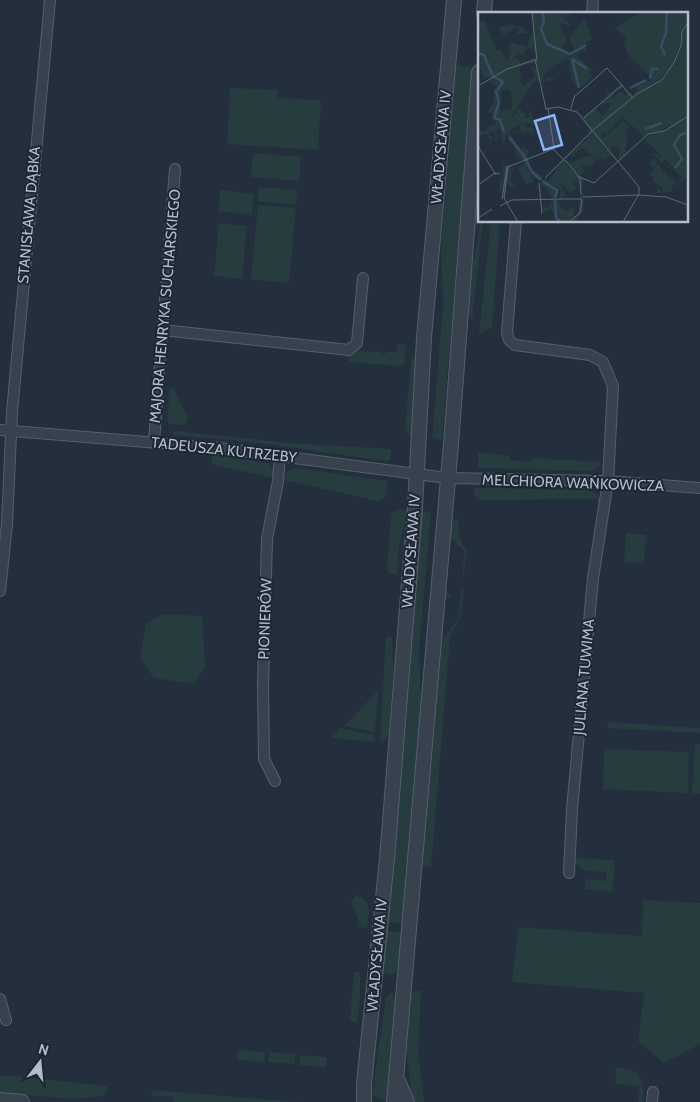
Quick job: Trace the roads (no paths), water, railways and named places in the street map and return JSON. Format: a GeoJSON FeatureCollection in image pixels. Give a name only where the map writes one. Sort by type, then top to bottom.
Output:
{"type":"FeatureCollection","features":[{"type":"Feature","properties":{"kind":"street","name":"STANISŁAWA DĄBKA"},"geometry":{"type":"LineString","coordinates":[[0,591],[8,507],[5,430],[50,0]]}},
{"type":"Feature","properties":{"kind":"street","name":"WŁADYSŁAWA IV"},"geometry":{"type":"LineString","coordinates":[[362,1101],[386,859],[416,475],[424,338],[454,0]]}},
{"type":"Feature","properties":{"kind":"street","name":"WŁADYSŁAWA IV"},"geometry":{"type":"LineString","coordinates":[[394,1102],[478,85]]}},
{"type":"Feature","properties":{"kind":"street","name":"MAJORA HENRYKA SUCHARSKIEGO"},"geometry":{"type":"LineString","coordinates":[[154,442],[175,169]]}},
{"type":"Feature","properties":{"kind":"street"},"geometry":{"type":"LineString","coordinates":[[516,222],[507,332],[509,340],[515,346],[590,355],[603,362],[613,386],[608,481]]}},
{"type":"Feature","properties":{"kind":"street"},"geometry":{"type":"LineString","coordinates":[[162,330],[349,350],[357,343],[363,278]]}},
{"type":"Feature","properties":{"kind":"street","name":"TADEUSZA KUTRZEBY"},"geometry":{"type":"LineString","coordinates":[[5,430],[154,442],[280,455],[447,478]]}},
{"type":"Feature","properties":{"kind":"street","name":"PIONIERÓW"},"geometry":{"type":"LineString","coordinates":[[275,781],[264,759],[263,685],[267,539],[278,481],[280,455]]}},
{"type":"Feature","properties":{"kind":"street","name":"MELCHIORA WAŃKOWICZA"},"geometry":{"type":"LineString","coordinates":[[447,478],[608,481],[700,488]]}},
{"type":"Feature","properties":{"kind":"street","name":"JULIANA TUWIMA"},"geometry":{"type":"LineString","coordinates":[[569,873],[572,810],[592,581],[608,481]]}},
{"type":"Feature","properties":{"kind":"street"},"geometry":{"type":"LineString","coordinates":[[0,999],[6,1020]]}},
{"type":"Feature","properties":{"kind":"street"},"geometry":{"type":"LineString","coordinates":[[397,1075],[407,1102]]}},
{"type":"Feature","properties":{"kind":"street"},"geometry":{"type":"LineString","coordinates":[[0,1100],[22,1102]]}}]}
